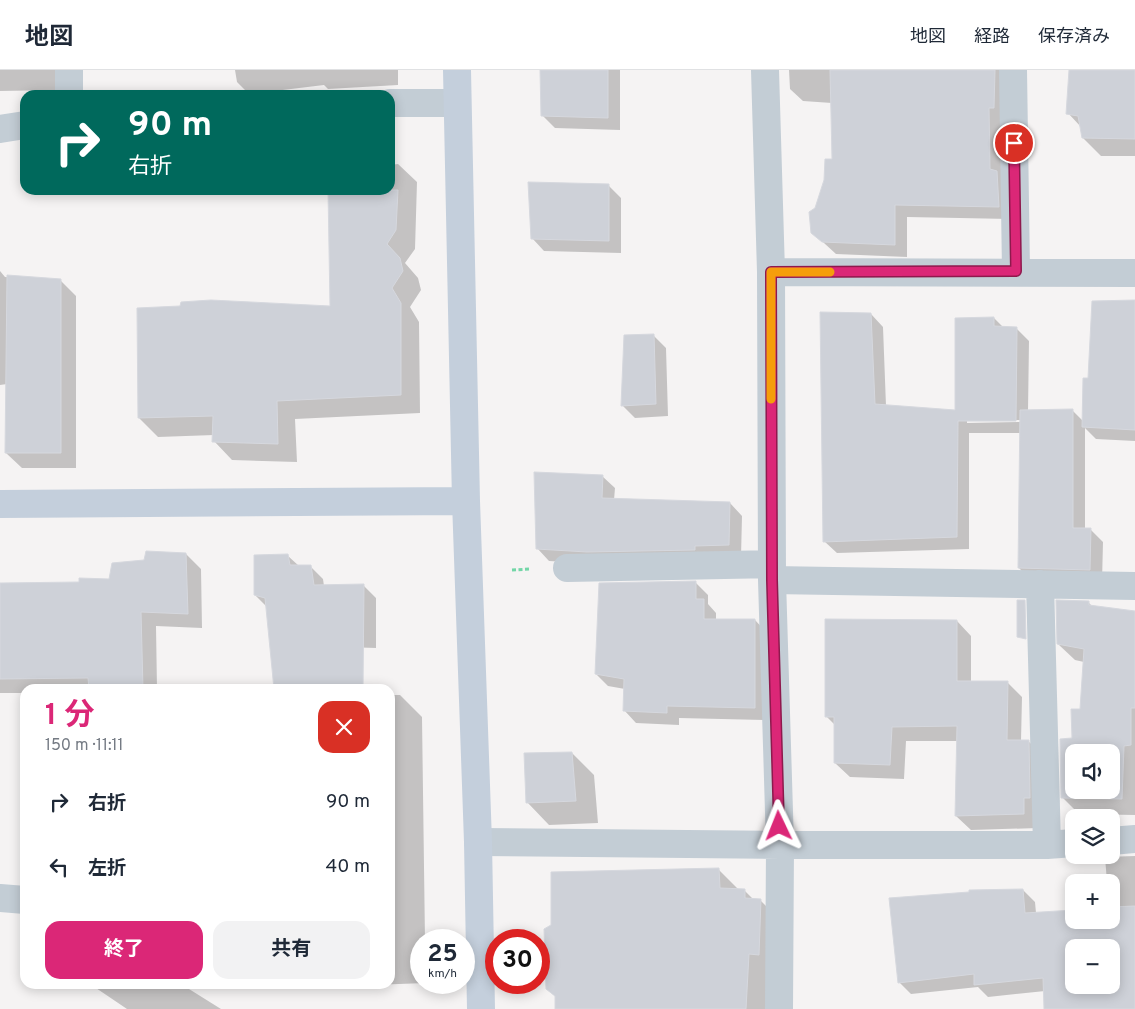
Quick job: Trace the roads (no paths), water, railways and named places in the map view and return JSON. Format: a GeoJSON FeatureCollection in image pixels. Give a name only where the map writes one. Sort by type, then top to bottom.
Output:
{"type":"FeatureCollection","features":[{"type":"Feature","properties":{"kind":"street"},"geometry":{"type":"LineString","coordinates":[[69,70],[69,90]]}},
{"type":"Feature","properties":{"kind":"street"},"geometry":{"type":"LineString","coordinates":[[457,70],[466,501],[478,842],[481,1009]]}},
{"type":"Feature","properties":{"kind":"street"},"geometry":{"type":"LineString","coordinates":[[765,70],[771,272],[772,572],[780,845],[779,1009]]}},
{"type":"Feature","properties":{"kind":"street"},"geometry":{"type":"LineString","coordinates":[[1013,70],[1016,271]]}},
{"type":"Feature","properties":{"kind":"street"},"geometry":{"type":"LineString","coordinates":[[395,103],[457,103]]}},
{"type":"Feature","properties":{"kind":"street"},"geometry":{"type":"LineString","coordinates":[[0,129],[20,125]]}},
{"type":"Feature","properties":{"kind":"street"},"geometry":{"type":"LineString","coordinates":[[771,272],[1016,271],[1135,273]]}},
{"type":"Feature","properties":{"kind":"street"},"geometry":{"type":"LineString","coordinates":[[0,504],[466,501]]}},
{"type":"Feature","properties":{"kind":"street"},"geometry":{"type":"LineString","coordinates":[[567,568],[772,572],[1040,584],[1135,586]]}},
{"type":"Feature","properties":{"kind":"street"},"geometry":{"type":"LineString","coordinates":[[1040,584],[1046,845]]}},
{"type":"Feature","properties":{"kind":"street"},"geometry":{"type":"LineString","coordinates":[[1120,840],[1135,839]]}},
{"type":"Feature","properties":{"kind":"street"},"geometry":{"type":"LineString","coordinates":[[478,842],[780,845],[1065,844]]}},
{"type":"Feature","properties":{"kind":"street"},"geometry":{"type":"LineString","coordinates":[[0,898],[20,900]]}}]}
